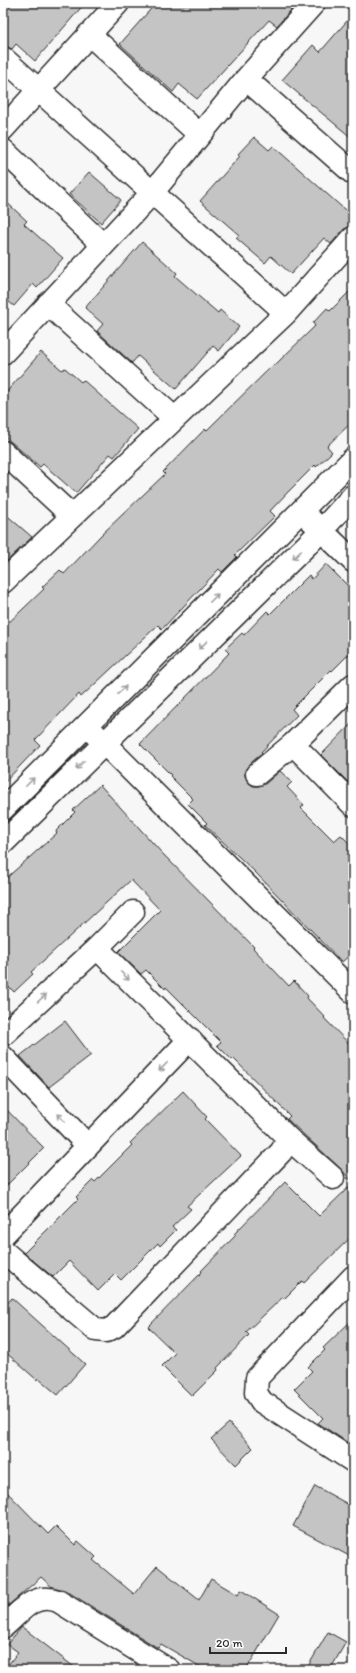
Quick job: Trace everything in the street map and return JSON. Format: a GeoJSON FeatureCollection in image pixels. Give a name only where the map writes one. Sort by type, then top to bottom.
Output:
{"type":"FeatureCollection","features":[{"type":"Feature","properties":{"kind":"street"},"geometry":{"type":"LineString","coordinates":[[3,129],[118,3]]}},
{"type":"Feature","properties":{"kind":"street"},"geometry":{"type":"LineString","coordinates":[[3,353],[152,193],[246,79],[314,3]]}},
{"type":"Feature","properties":{"kind":"street"},"geometry":{"type":"LineString","coordinates":[[89,34],[200,135]]}},
{"type":"Feature","properties":{"kind":"street"},"geometry":{"type":"LineString","coordinates":[[3,58],[286,312]]}},
{"type":"Feature","properties":{"kind":"street"},"geometry":{"type":"LineString","coordinates":[[246,79],[353,173]]}},
{"type":"Feature","properties":{"kind":"street"},"geometry":{"type":"LineString","coordinates":[[3,150],[103,245]]}},
{"type":"Feature","properties":{"kind":"street"},"geometry":{"type":"LineString","coordinates":[[3,582],[286,312],[353,238]]}},
{"type":"Feature","properties":{"kind":"street"},"geometry":{"type":"LineString","coordinates":[[48,304],[174,418]]}},
{"type":"Feature","properties":{"kind":"street"},"geometry":{"type":"LineString","coordinates":[[3,452],[72,516]]}},
{"type":"Feature","properties":{"kind":"street"},"geometry":{"type":"LineString","coordinates":[[3,809],[353,459]]}},
{"type":"Feature","properties":{"kind":"street"},"geometry":{"type":"LineString","coordinates":[[3,843],[104,742],[321,531],[349,510],[323,489]]}},
{"type":"Feature","properties":{"kind":"street"},"geometry":{"type":"LineString","coordinates":[[302,511],[353,561]]}},
{"type":"Feature","properties":{"kind":"street"},"geometry":{"type":"LineString","coordinates":[[257,774],[293,744],[353,685]]}},
{"type":"Feature","properties":{"kind":"street"},"geometry":{"type":"LineString","coordinates":[[86,726],[104,742],[353,992]]}},
{"type":"Feature","properties":{"kind":"street"},"geometry":{"type":"LineString","coordinates":[[293,744],[353,805]]}},
{"type":"Feature","properties":{"kind":"street"},"geometry":{"type":"LineString","coordinates":[[6,1024],[97,948],[132,912]]}},
{"type":"Feature","properties":{"kind":"street"},"geometry":{"type":"LineString","coordinates":[[97,948],[190,1039],[289,1140],[333,1178]]}},
{"type":"Feature","properties":{"kind":"street"},"geometry":{"type":"LineString","coordinates":[[3,1235],[190,1039]]}},
{"type":"Feature","properties":{"kind":"street"},"geometry":{"type":"LineString","coordinates":[[3,1057],[88,1146]]}},
{"type":"Feature","properties":{"kind":"street"},"geometry":{"type":"LineString","coordinates":[[3,1251],[96,1330],[106,1331],[114,1327],[281,1152],[289,1140]]}},
{"type":"Feature","properties":{"kind":"street"},"geometry":{"type":"LineString","coordinates":[[353,1277],[257,1378],[256,1393],[262,1402],[353,1461]]}},
{"type":"Feature","properties":{"kind":"street"},"geometry":{"type":"LineString","coordinates":[[3,1627],[36,1600],[48,1598],[58,1601],[169,1670]]}},
{"type":"Feature","properties":{"kind":"building"},"geometry":{"type":"Polygon","coordinates":[[[3,3],[85,3],[35,61],[16,44],[12,49],[3,46],[3,3]]]}},
{"type":"Feature","properties":{"kind":"building"},"geometry":{"type":"Polygon","coordinates":[[[156,3],[297,3],[277,26],[269,20],[197,99],[179,84],[173,92],[120,44],[156,3]]]}},
{"type":"Feature","properties":{"kind":"building"},"geometry":{"type":"Polygon","coordinates":[[[353,14],[353,139],[282,80],[313,45],[320,52],[353,14]]]}},
{"type":"Feature","properties":{"kind":"building"},"geometry":{"type":"Polygon","coordinates":[[[254,137],[269,150],[273,146],[353,217],[353,226],[344,229],[331,244],[324,238],[291,274],[271,256],[265,263],[236,238],[239,235],[200,201],[240,156],[238,154],[254,137]]]}},
{"type":"Feature","properties":{"kind":"building"},"geometry":{"type":"Polygon","coordinates":[[[89,172],[121,200],[101,223],[69,194],[89,172]]]}},
{"type":"Feature","properties":{"kind":"building"},"geometry":{"type":"Polygon","coordinates":[[[3,199],[27,221],[24,224],[63,258],[37,288],[33,284],[14,306],[3,297],[3,199]]]}},
{"type":"Feature","properties":{"kind":"building"},"geometry":{"type":"Polygon","coordinates":[[[142,242],[177,273],[175,276],[218,313],[220,310],[239,327],[219,351],[213,346],[176,389],[138,356],[132,363],[97,331],[103,324],[85,308],[142,242]]]}},
{"type":"Feature","properties":{"kind":"building"},"geometry":{"type":"Polygon","coordinates":[[[353,288],[353,421],[327,446],[332,452],[316,467],[315,465],[270,511],[275,516],[235,555],[237,557],[222,572],[219,569],[162,629],[158,625],[81,697],[79,694],[35,740],[40,745],[3,784],[3,628],[44,589],[42,587],[60,570],[64,574],[100,536],[165,474],[163,472],[205,429],[206,431],[315,326],[313,323],[327,308],[330,311],[353,288]]]}},
{"type":"Feature","properties":{"kind":"building"},"geometry":{"type":"Polygon","coordinates":[[[41,352],[62,370],[65,368],[81,382],[83,380],[138,429],[114,457],[110,454],[76,493],[43,464],[40,467],[3,435],[3,396],[41,352]]]}},
{"type":"Feature","properties":{"kind":"building"},"geometry":{"type":"Polygon","coordinates":[[[3,512],[32,537],[3,565],[3,512]]]}},
{"type":"Feature","properties":{"kind":"building"},"geometry":{"type":"Polygon","coordinates":[[[326,564],[353,591],[353,650],[292,709],[297,715],[249,765],[245,770],[245,776],[248,782],[253,786],[259,786],[265,784],[280,771],[292,782],[287,787],[304,805],[301,808],[334,841],[341,835],[353,847],[353,952],[342,962],[255,872],[205,825],[207,823],[188,804],[193,799],[140,744],[229,653],[225,649],[242,633],[244,635],[267,611],[270,614],[309,575],[312,579],[326,564]]]}},
{"type":"Feature","properties":{"kind":"building"},"geometry":{"type":"Polygon","coordinates":[[[353,722],[353,787],[321,755],[353,722]]]}},
{"type":"Feature","properties":{"kind":"building"},"geometry":{"type":"Polygon","coordinates":[[[100,785],[161,852],[254,947],[253,948],[289,986],[294,981],[308,996],[307,998],[325,1017],[324,1018],[353,1048],[353,1183],[341,1169],[287,1119],[290,1116],[233,1058],[232,1060],[217,1045],[221,1042],[166,987],[165,989],[146,970],[141,974],[118,952],[160,910],[131,880],[31,972],[33,974],[14,992],[3,981],[3,881],[57,833],[56,831],[75,812],[73,810],[100,785]]]}},
{"type":"Feature","properties":{"kind":"building"},"geometry":{"type":"Polygon","coordinates":[[[65,1021],[91,1055],[49,1087],[20,1056],[65,1021]]]}},
{"type":"Feature","properties":{"kind":"building"},"geometry":{"type":"Polygon","coordinates":[[[183,1091],[207,1117],[205,1119],[241,1156],[187,1206],[191,1209],[172,1227],[176,1230],[160,1246],[158,1243],[121,1280],[115,1274],[98,1291],[69,1261],[53,1277],[24,1253],[78,1199],[76,1197],[93,1180],[95,1182],[132,1145],[130,1143],[183,1091]]]}},
{"type":"Feature","properties":{"kind":"building"},"geometry":{"type":"Polygon","coordinates":[[[3,1106],[44,1148],[3,1189],[3,1106]]]}},
{"type":"Feature","properties":{"kind":"building"},"geometry":{"type":"Polygon","coordinates":[[[285,1182],[319,1216],[353,1183],[353,1235],[304,1283],[302,1281],[284,1299],[283,1297],[246,1332],[249,1335],[217,1368],[218,1370],[192,1396],[162,1366],[175,1353],[148,1327],[202,1272],[201,1271],[236,1235],[234,1234],[285,1182]]]}},
{"type":"Feature","properties":{"kind":"building"},"geometry":{"type":"Polygon","coordinates":[[[12,1298],[85,1364],[58,1395],[38,1378],[37,1380],[3,1350],[3,1308],[12,1298]]]}},
{"type":"Feature","properties":{"kind":"building"},"geometry":{"type":"Polygon","coordinates":[[[353,1319],[353,1446],[318,1423],[323,1418],[294,1389],[312,1371],[308,1367],[325,1350],[323,1348],[353,1319]]]}},
{"type":"Feature","properties":{"kind":"building"},"geometry":{"type":"Polygon","coordinates":[[[229,1423],[253,1448],[236,1465],[211,1439],[229,1423]]]}},
{"type":"Feature","properties":{"kind":"building"},"geometry":{"type":"Polygon","coordinates":[[[315,1486],[353,1507],[353,1558],[293,1526],[315,1486]]]}},
{"type":"Feature","properties":{"kind":"building"},"geometry":{"type":"Polygon","coordinates":[[[3,1488],[48,1534],[56,1526],[75,1545],[78,1541],[96,1557],[93,1560],[134,1594],[157,1566],[199,1600],[211,1579],[238,1595],[241,1590],[279,1614],[246,1670],[206,1670],[161,1644],[158,1648],[65,1590],[52,1587],[41,1577],[3,1610],[3,1488]]]}},
{"type":"Feature","properties":{"kind":"building"},"geometry":{"type":"Polygon","coordinates":[[[22,1627],[78,1670],[4,1670],[18,1652],[7,1644],[22,1627]]]}},
{"type":"Feature","properties":{"kind":"building"},"geometry":{"type":"Polygon","coordinates":[[[328,1632],[346,1642],[330,1670],[306,1670],[328,1632]]]}}]}
